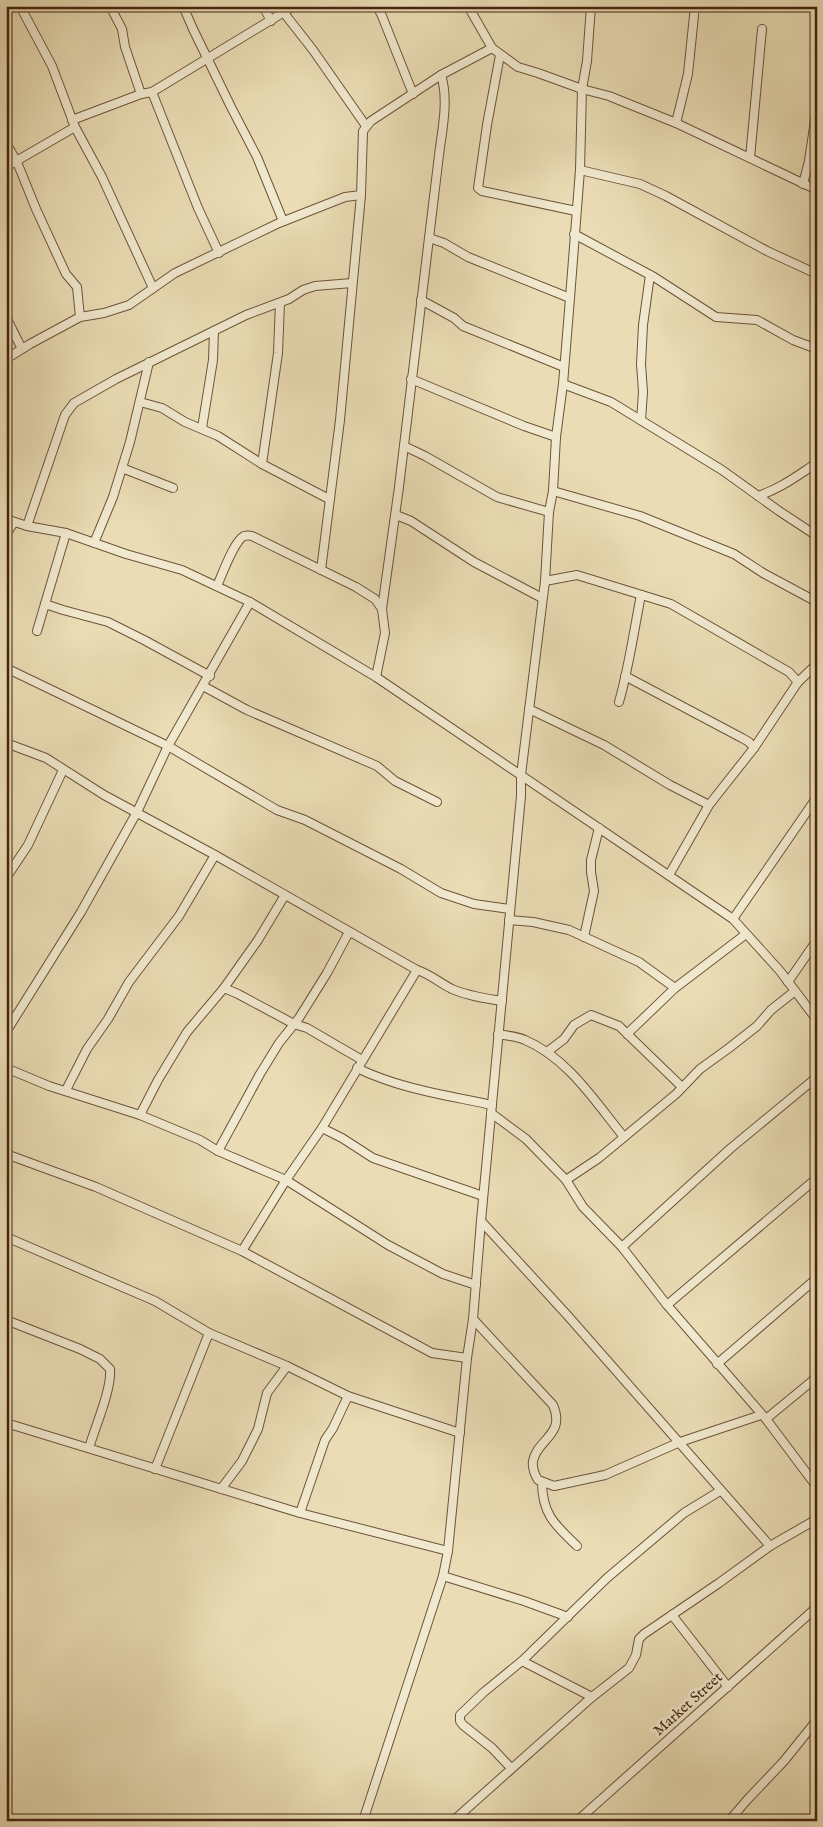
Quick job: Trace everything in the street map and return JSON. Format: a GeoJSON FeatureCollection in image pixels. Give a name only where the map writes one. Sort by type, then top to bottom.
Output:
{"type":"FeatureCollection","features":[{"type":"Feature","properties":{"kind":"street"},"geometry":{"type":"LineString","coordinates":[[20,6],[52,66],[74,124],[102,177],[153,288]]}},
{"type":"Feature","properties":{"kind":"street"},"geometry":{"type":"LineString","coordinates":[[110,6],[122,29],[125,47],[140,94]]}},
{"type":"Feature","properties":{"kind":"street"},"geometry":{"type":"LineString","coordinates":[[184,6],[192,29],[257,157],[283,222]]}},
{"type":"Feature","properties":{"kind":"street"},"geometry":{"type":"LineString","coordinates":[[263,6],[271,21]]}},
{"type":"Feature","properties":{"kind":"street"},"geometry":{"type":"LineString","coordinates":[[6,167],[17,162],[74,124],[140,94],[152,92],[294,6]]}},
{"type":"Feature","properties":{"kind":"street"},"geometry":{"type":"LineString","coordinates":[[376,6],[382,16],[413,94]]}},
{"type":"Feature","properties":{"kind":"street"},"geometry":{"type":"LineString","coordinates":[[468,6],[492,48],[518,67],[538,72],[582,89],[609,96],[676,123],[817,190]]}},
{"type":"Feature","properties":{"kind":"street"},"geometry":{"type":"LineString","coordinates":[[363,1821],[444,1576],[467,1358],[473,1319],[480,1221],[521,796],[521,775],[545,581],[549,512],[553,491],[556,437],[563,384],[580,170],[582,89],[590,6],[554,6]]}},
{"type":"Feature","properties":{"kind":"street"},"geometry":{"type":"LineString","coordinates":[[676,123],[688,74],[695,6]]}},
{"type":"Feature","properties":{"kind":"street"},"geometry":{"type":"LineString","coordinates":[[284,13],[314,50],[366,126]]}},
{"type":"Feature","properties":{"kind":"street"},"geometry":{"type":"LineString","coordinates":[[750,158],[762,29]]}},
{"type":"Feature","properties":{"kind":"street"},"geometry":{"type":"LineString","coordinates":[[321,570],[340,420],[361,195],[363,131],[372,120],[441,75],[492,48]]}},
{"type":"Feature","properties":{"kind":"street"},"geometry":{"type":"LineString","coordinates":[[500,55],[486,125],[478,188],[482,191],[576,211]]}},
{"type":"Feature","properties":{"kind":"street"},"geometry":{"type":"LineString","coordinates":[[376,677],[385,632],[382,609],[396,515],[444,102],[444,84],[441,75]]}},
{"type":"Feature","properties":{"kind":"street"},"geometry":{"type":"LineString","coordinates":[[152,92],[198,208],[219,253]]}},
{"type":"Feature","properties":{"kind":"street"},"geometry":{"type":"LineString","coordinates":[[803,184],[809,161],[817,107]]}},
{"type":"Feature","properties":{"kind":"street"},"geometry":{"type":"LineString","coordinates":[[6,143],[17,162],[66,274],[77,287],[80,318]]}},
{"type":"Feature","properties":{"kind":"street"},"geometry":{"type":"LineString","coordinates":[[580,170],[640,184],[666,196],[767,251],[817,274]]}},
{"type":"Feature","properties":{"kind":"street"},"geometry":{"type":"LineString","coordinates":[[6,359],[22,348],[80,318],[129,305],[175,273],[283,222],[345,197],[361,195]]}},
{"type":"Feature","properties":{"kind":"street"},"geometry":{"type":"LineString","coordinates":[[574,234],[650,275],[716,317],[757,320],[793,340],[817,348]]}},
{"type":"Feature","properties":{"kind":"street"},"geometry":{"type":"LineString","coordinates":[[429,238],[444,243],[468,257],[570,298]]}},
{"type":"Feature","properties":{"kind":"street"},"geometry":{"type":"LineString","coordinates":[[641,420],[643,325],[650,275]]}},
{"type":"Feature","properties":{"kind":"street"},"geometry":{"type":"LineString","coordinates":[[27,526],[65,415],[74,403],[116,378],[246,316],[280,303],[315,286],[352,283]]}},
{"type":"Feature","properties":{"kind":"street"},"geometry":{"type":"LineString","coordinates":[[421,300],[454,318],[463,326],[564,367]]}},
{"type":"Feature","properties":{"kind":"street"},"geometry":{"type":"LineString","coordinates":[[262,464],[278,353],[280,303]]}},
{"type":"Feature","properties":{"kind":"street"},"geometry":{"type":"LineString","coordinates":[[6,317],[22,348]]}},
{"type":"Feature","properties":{"kind":"street"},"geometry":{"type":"LineString","coordinates":[[202,428],[213,360],[214,331]]}},
{"type":"Feature","properties":{"kind":"street"},"geometry":{"type":"LineString","coordinates":[[94,543],[113,497],[130,442],[149,362]]}},
{"type":"Feature","properties":{"kind":"street"},"geometry":{"type":"LineString","coordinates":[[412,379],[524,426],[556,437]]}},
{"type":"Feature","properties":{"kind":"street"},"geometry":{"type":"LineString","coordinates":[[563,384],[612,402],[722,470],[817,536]]}},
{"type":"Feature","properties":{"kind":"street"},"geometry":{"type":"LineString","coordinates":[[140,402],[162,408],[185,422],[202,428],[262,464],[329,499]]}},
{"type":"Feature","properties":{"kind":"street"},"geometry":{"type":"LineString","coordinates":[[404,446],[497,497],[549,512]]}},
{"type":"Feature","properties":{"kind":"street"},"geometry":{"type":"LineString","coordinates":[[758,496],[776,489],[817,463]]}},
{"type":"Feature","properties":{"kind":"street"},"geometry":{"type":"LineString","coordinates":[[122,468],[173,488]]}},
{"type":"Feature","properties":{"kind":"street"},"geometry":{"type":"LineString","coordinates":[[553,491],[640,516],[734,554],[763,573],[817,602]]}},
{"type":"Feature","properties":{"kind":"street"},"geometry":{"type":"LineString","coordinates":[[396,515],[411,521],[474,562],[542,598]]}},
{"type":"Feature","properties":{"kind":"street"},"geometry":{"type":"LineString","coordinates":[[6,535],[10,521],[66,533],[126,554],[182,570],[250,602],[376,677],[733,919],[788,982],[817,1020]]}},
{"type":"Feature","properties":{"kind":"street"},"geometry":{"type":"LineString","coordinates":[[37,631],[66,533]]}},
{"type":"Feature","properties":{"kind":"street"},"geometry":{"type":"LineString","coordinates":[[217,586],[237,544],[243,537],[248,535],[356,587],[375,599],[382,609]]}},
{"type":"Feature","properties":{"kind":"street"},"geometry":{"type":"LineString","coordinates":[[545,581],[577,575],[671,604],[789,672],[798,682]]}},
{"type":"Feature","properties":{"kind":"street"},"geometry":{"type":"LineString","coordinates":[[619,702],[641,595]]}},
{"type":"Feature","properties":{"kind":"street"},"geometry":{"type":"LineString","coordinates":[[6,1032],[81,912],[138,812],[168,746],[210,676],[250,602]]}},
{"type":"Feature","properties":{"kind":"street"},"geometry":{"type":"LineString","coordinates":[[45,604],[108,622],[210,676]]}},
{"type":"Feature","properties":{"kind":"street"},"geometry":{"type":"LineString","coordinates":[[669,875],[709,805],[754,748],[798,682],[817,664]]}},
{"type":"Feature","properties":{"kind":"street"},"geometry":{"type":"LineString","coordinates":[[6,668],[168,746],[277,810],[314,824],[401,869],[441,893],[474,904],[510,909]]}},
{"type":"Feature","properties":{"kind":"street"},"geometry":{"type":"LineString","coordinates":[[625,676],[742,738],[754,748]]}},
{"type":"Feature","properties":{"kind":"street"},"geometry":{"type":"LineString","coordinates":[[204,686],[272,721],[377,766],[395,781],[437,802]]}},
{"type":"Feature","properties":{"kind":"street"},"geometry":{"type":"LineString","coordinates":[[529,709],[604,745],[670,785],[709,805]]}},
{"type":"Feature","properties":{"kind":"street"},"geometry":{"type":"LineString","coordinates":[[6,743],[46,758],[104,795],[138,812],[451,988],[470,996],[502,1001]]}},
{"type":"Feature","properties":{"kind":"street"},"geometry":{"type":"LineString","coordinates":[[6,878],[28,845],[63,770]]}},
{"type":"Feature","properties":{"kind":"street"},"geometry":{"type":"LineString","coordinates":[[733,919],[817,797]]}},
{"type":"Feature","properties":{"kind":"street"},"geometry":{"type":"LineString","coordinates":[[584,937],[594,891],[590,872],[599,828]]}},
{"type":"Feature","properties":{"kind":"street"},"geometry":{"type":"LineString","coordinates":[[66,1090],[87,1049],[108,1019],[129,982],[179,916],[215,855]]}},
{"type":"Feature","properties":{"kind":"street"},"geometry":{"type":"LineString","coordinates":[[140,1115],[158,1080],[187,1032],[224,988],[258,940],[285,895]]}},
{"type":"Feature","properties":{"kind":"street"},"geometry":{"type":"LineString","coordinates":[[509,920],[533,922],[560,928],[584,937],[638,962],[675,988]]}},
{"type":"Feature","properties":{"kind":"street"},"geometry":{"type":"LineString","coordinates":[[218,1151],[260,1074],[327,972],[349,932]]}},
{"type":"Feature","properties":{"kind":"street"},"geometry":{"type":"LineString","coordinates":[[627,1034],[675,988],[746,934]]}},
{"type":"Feature","properties":{"kind":"street"},"geometry":{"type":"LineString","coordinates":[[788,982],[817,940]]}},
{"type":"Feature","properties":{"kind":"street"},"geometry":{"type":"LineString","coordinates":[[242,1251],[286,1180],[322,1128],[417,970]]}},
{"type":"Feature","properties":{"kind":"street"},"geometry":{"type":"LineString","coordinates":[[224,988],[294,1024],[306,1028],[362,1060]]}},
{"type":"Feature","properties":{"kind":"street"},"geometry":{"type":"LineString","coordinates":[[566,1180],[599,1158],[682,1087],[700,1069],[757,1026],[771,1010],[795,991]]}},
{"type":"Feature","properties":{"kind":"street"},"geometry":{"type":"LineString","coordinates":[[547,1052],[564,1039],[574,1025],[591,1015],[619,1026],[682,1087]]}},
{"type":"Feature","properties":{"kind":"street"},"geometry":{"type":"LineString","coordinates":[[498,1034],[524,1039],[547,1052],[570,1073],[624,1137]]}},
{"type":"Feature","properties":{"kind":"street"},"geometry":{"type":"LineString","coordinates":[[6,1068],[49,1086],[140,1115],[200,1140],[218,1151],[286,1180],[396,1249],[443,1274],[476,1284]]}},
{"type":"Feature","properties":{"kind":"street"},"geometry":{"type":"LineString","coordinates":[[357,1068],[377,1078],[406,1087],[492,1109],[526,1139],[566,1180],[583,1207],[622,1247],[667,1305],[763,1417],[816,1484]]}},
{"type":"Feature","properties":{"kind":"street"},"geometry":{"type":"LineString","coordinates":[[622,1247],[731,1148],[817,1077]]}},
{"type":"Feature","properties":{"kind":"street"},"geometry":{"type":"LineString","coordinates":[[322,1128],[342,1138],[373,1158],[483,1196]]}},
{"type":"Feature","properties":{"kind":"street"},"geometry":{"type":"LineString","coordinates":[[6,1154],[96,1187],[242,1251],[432,1353],[467,1358]]}},
{"type":"Feature","properties":{"kind":"street"},"geometry":{"type":"LineString","coordinates":[[667,1305],[817,1178]]}},
{"type":"Feature","properties":{"kind":"street"},"geometry":{"type":"LineString","coordinates":[[480,1221],[568,1316],[770,1546]]}},
{"type":"Feature","properties":{"kind":"street"},"geometry":{"type":"LineString","coordinates":[[6,1238],[155,1301],[209,1333],[287,1366],[348,1396],[460,1433]]}},
{"type":"Feature","properties":{"kind":"street"},"geometry":{"type":"LineString","coordinates":[[717,1364],[817,1278]]}},
{"type":"Feature","properties":{"kind":"street"},"geometry":{"type":"LineString","coordinates":[[473,1319],[553,1405],[557,1420],[555,1428],[534,1457],[532,1463],[538,1480],[554,1486],[605,1475],[680,1442],[763,1417],[817,1377]]}},
{"type":"Feature","properties":{"kind":"street"},"geometry":{"type":"LineString","coordinates":[[6,1320],[80,1349],[100,1359],[110,1369],[107,1390],[89,1448]]}},
{"type":"Feature","properties":{"kind":"street"},"geometry":{"type":"LineString","coordinates":[[155,1469],[209,1333]]}},
{"type":"Feature","properties":{"kind":"street"},"geometry":{"type":"LineString","coordinates":[[221,1489],[242,1461],[258,1429],[268,1392],[287,1366]]}},
{"type":"Feature","properties":{"kind":"street"},"geometry":{"type":"LineString","coordinates":[[300,1513],[325,1440],[333,1428],[348,1396]]}},
{"type":"Feature","properties":{"kind":"street"},"geometry":{"type":"LineString","coordinates":[[6,1424],[300,1513],[448,1551]]}},
{"type":"Feature","properties":{"kind":"street"},"geometry":{"type":"LineString","coordinates":[[542,1482],[542,1498],[546,1510],[556,1526],[577,1546]]}},
{"type":"Feature","properties":{"kind":"street"},"geometry":{"type":"LineString","coordinates":[[511,1768],[492,1748],[462,1725],[460,1715],[484,1692],[522,1661],[608,1578],[684,1513],[720,1491]]}},
{"type":"Feature","properties":{"kind":"street"},"geometry":{"type":"LineString","coordinates":[[453,1821],[511,1768],[536,1749],[592,1697],[629,1668],[636,1655],[639,1639],[644,1634],[770,1546],[817,1520]]}},
{"type":"Feature","properties":{"kind":"street"},"geometry":{"type":"LineString","coordinates":[[444,1576],[568,1617]]}},
{"type":"Feature","properties":{"kind":"street","name":"Market Street"},"geometry":{"type":"LineString","coordinates":[[577,1821],[817,1607]]}},
{"type":"Feature","properties":{"kind":"street"},"geometry":{"type":"LineString","coordinates":[[672,1615],[728,1687]]}},
{"type":"Feature","properties":{"kind":"street"},"geometry":{"type":"LineString","coordinates":[[522,1661],[592,1697]]}},
{"type":"Feature","properties":{"kind":"street"},"geometry":{"type":"LineString","coordinates":[[729,1821],[784,1761],[817,1720]]}}]}
